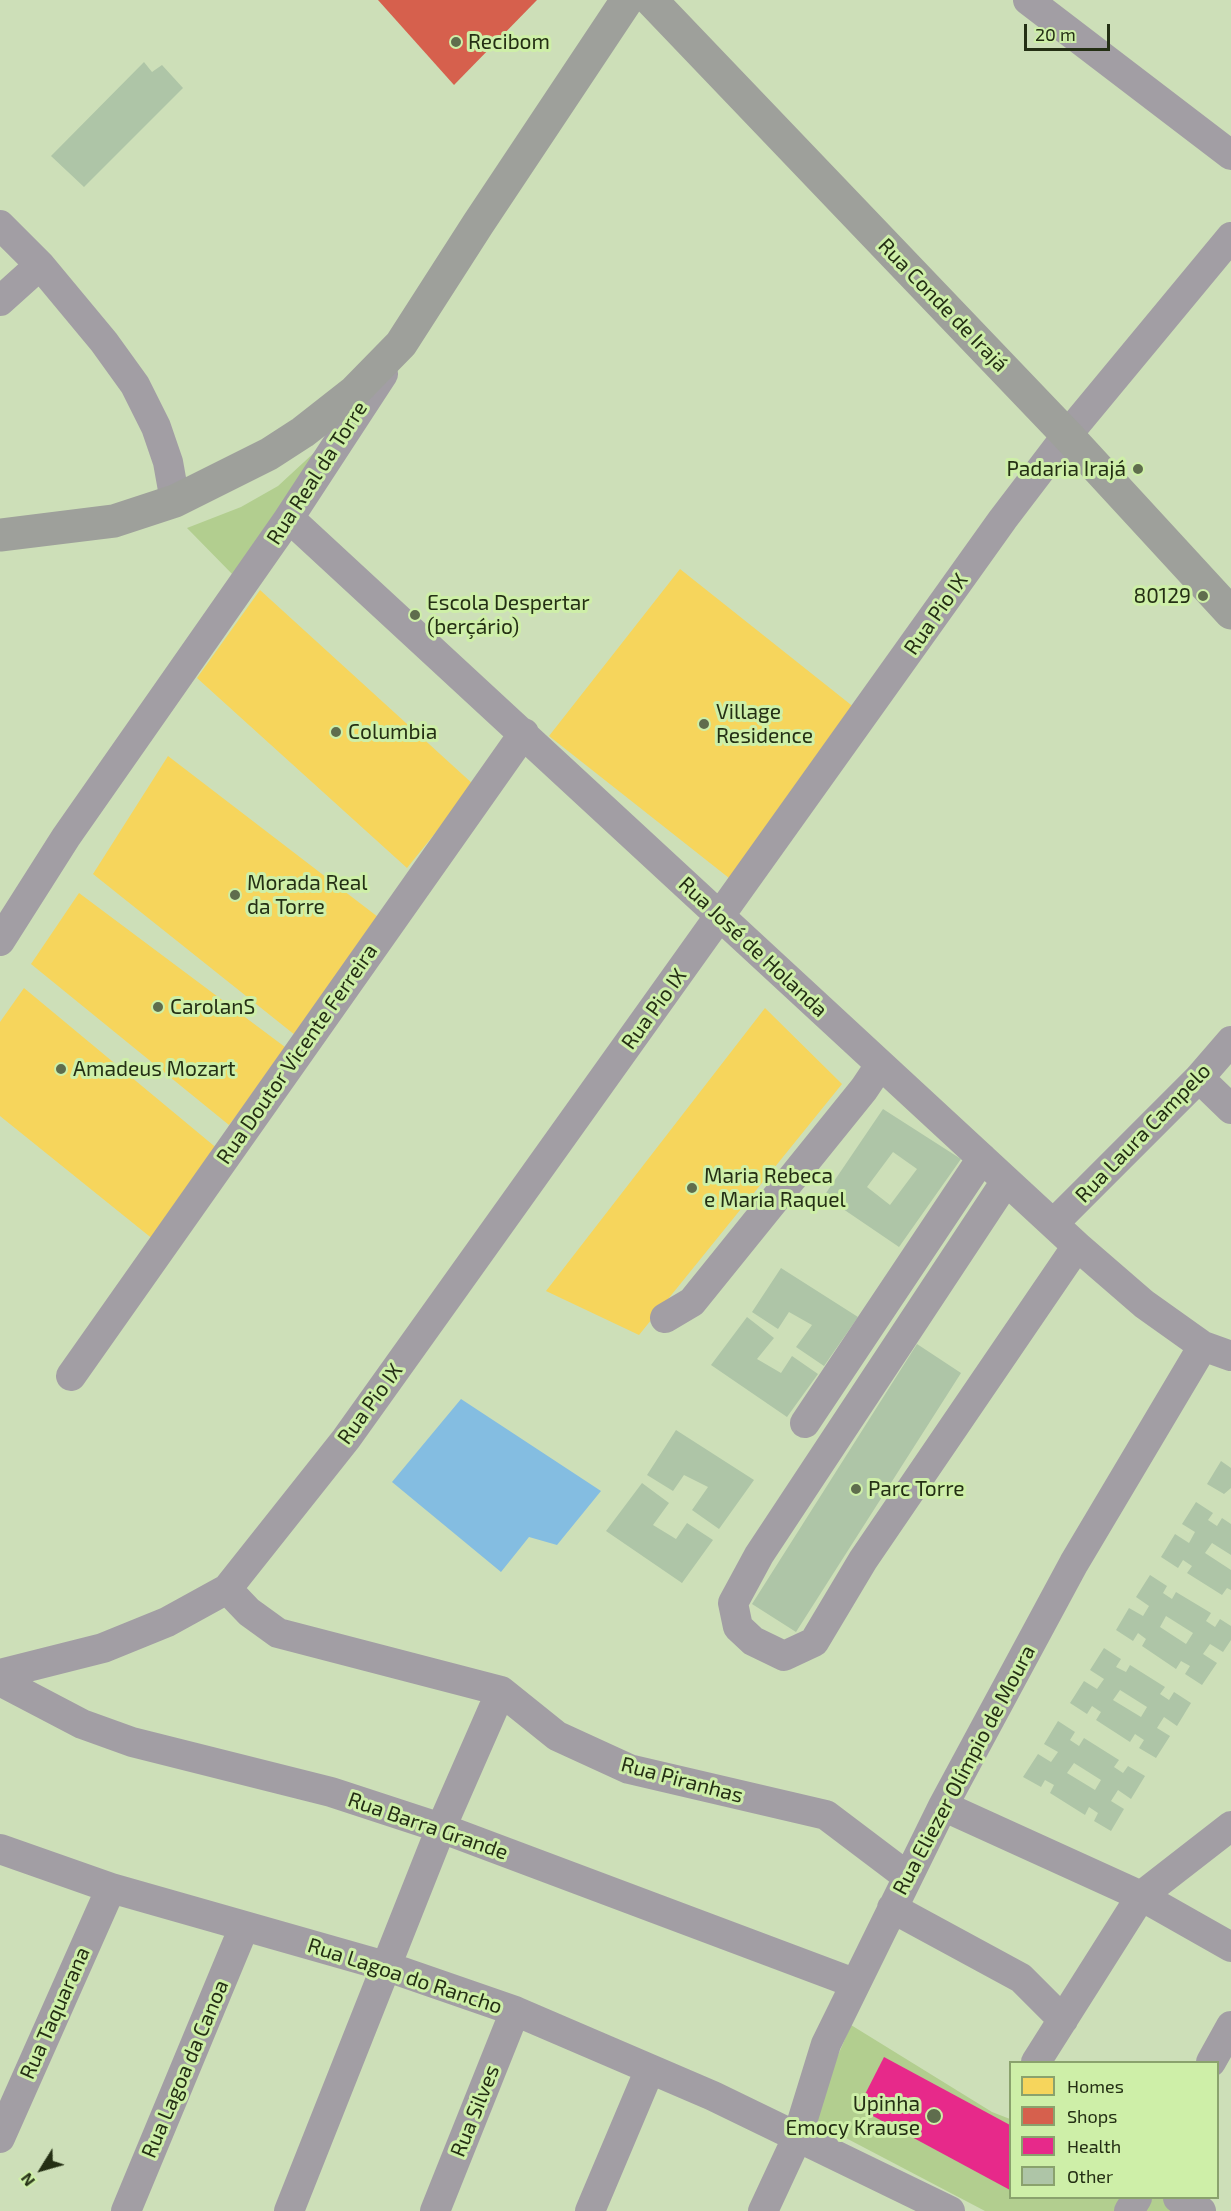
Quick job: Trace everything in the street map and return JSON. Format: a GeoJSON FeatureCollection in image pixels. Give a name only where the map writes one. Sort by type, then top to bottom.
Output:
{"type":"FeatureCollection","features":[{"type":"Feature","properties":{"kind":"main road","name":"Rua Real da Torre"},"geometry":{"type":"LineString","coordinates":[[401,344],[627,0]]}},
{"type":"Feature","properties":{"kind":"main road","name":"Rua Conde de Irajá"},"geometry":{"type":"LineString","coordinates":[[651,0],[1067,435],[1231,613]]}},
{"type":"Feature","properties":{"kind":"main road"},"geometry":{"type":"LineString","coordinates":[[0,535],[114,521],[175,501],[246,466],[303,432],[354,392],[401,344]]}},
{"type":"Feature","properties":{"kind":"street"},"geometry":{"type":"LineString","coordinates":[[1028,0],[1231,154]]}},
{"type":"Feature","properties":{"kind":"street"},"geometry":{"type":"LineString","coordinates":[[0,225],[40,265],[105,342],[135,385],[156,427],[168,462],[175,501]]}},
{"type":"Feature","properties":{"kind":"street","name":"Rua Pio IX"},"geometry":{"type":"LineString","coordinates":[[0,1674],[103,1648],[166,1622],[227,1589],[345,1439],[720,918],[1003,519],[1067,435],[1231,237]]}},
{"type":"Feature","properties":{"kind":"street"},"geometry":{"type":"LineString","coordinates":[[0,301],[40,265]]}},
{"type":"Feature","properties":{"kind":"street","name":"Rua Real da Torre"},"geometry":{"type":"LineString","coordinates":[[0,940],[66,837],[289,518],[401,344]]}},
{"type":"Feature","properties":{"kind":"street","name":"Rua José de Holanda"},"geometry":{"type":"LineString","coordinates":[[289,518],[1077,1246],[1144,1304],[1217,1351]]}},
{"type":"Feature","properties":{"kind":"street","name":"Rua Doutor Vicente Ferreira"},"geometry":{"type":"LineString","coordinates":[[71,1376],[524,733]]}},
{"type":"Feature","properties":{"kind":"street","name":"Rua Laura Campelo"},"geometry":{"type":"LineString","coordinates":[[1054,1224],[1199,1078],[1231,1041]]}},
{"type":"Feature","properties":{"kind":"street"},"geometry":{"type":"LineString","coordinates":[[664,1318],[692,1302],[864,1089],[880,1065]]}},
{"type":"Feature","properties":{"kind":"street"},"geometry":{"type":"LineString","coordinates":[[1199,1078],[1231,1109]]}},
{"type":"Feature","properties":{"kind":"street"},"geometry":{"type":"LineString","coordinates":[[805,1423],[982,1158]]}},
{"type":"Feature","properties":{"kind":"street"},"geometry":{"type":"LineString","coordinates":[[1006,1180],[766,1545],[732,1603],[738,1627],[753,1641],[784,1656],[814,1642],[863,1560],[1077,1246]]}},
{"type":"Feature","properties":{"kind":"street","name":"Rua Eliezer Olímpio de Moura"},"geometry":{"type":"LineString","coordinates":[[763,2211],[797,2138],[826,2044],[943,1806],[1074,1563],[1217,1351]]}},
{"type":"Feature","properties":{"kind":"street","name":"Rua Piranhas"},"geometry":{"type":"LineString","coordinates":[[227,1589],[249,1612],[278,1633],[501,1691],[557,1736],[629,1769],[826,1815],[908,1877]]}},
{"type":"Feature","properties":{"kind":"street","name":"Rua Barra Grande"},"geometry":{"type":"LineString","coordinates":[[0,1681],[82,1724],[132,1742],[331,1792],[441,1828],[854,1983]]}},
{"type":"Feature","properties":{"kind":"street"},"geometry":{"type":"LineString","coordinates":[[289,2211],[441,1828],[501,1691]]}},
{"type":"Feature","properties":{"kind":"street"},"geometry":{"type":"LineString","coordinates":[[943,1806],[1141,1896],[1231,1947]]}},
{"type":"Feature","properties":{"kind":"street"},"geometry":{"type":"LineString","coordinates":[[1037,2061],[1141,1896],[1231,1826]]}},
{"type":"Feature","properties":{"kind":"street","name":"Rua Lagoa do Rancho"},"geometry":{"type":"LineString","coordinates":[[0,1849],[111,1888],[385,1966],[515,2011],[713,2096],[950,2211]]}},
{"type":"Feature","properties":{"kind":"street","name":"Rua Taquarana"},"geometry":{"type":"LineString","coordinates":[[0,2138],[111,1888]]}},
{"type":"Feature","properties":{"kind":"street"},"geometry":{"type":"LineString","coordinates":[[892,1908],[1021,1978],[1063,2020]]}},
{"type":"Feature","properties":{"kind":"street","name":"Rua Lagoa da Canoa"},"geometry":{"type":"LineString","coordinates":[[126,2211],[244,1927]]}},
{"type":"Feature","properties":{"kind":"street","name":"Rua Silves"},"geometry":{"type":"LineString","coordinates":[[435,2211],[515,2011]]}},
{"type":"Feature","properties":{"kind":"street"},"geometry":{"type":"LineString","coordinates":[[1212,2061],[1231,2026]]}},
{"type":"Feature","properties":{"kind":"street"},"geometry":{"type":"LineString","coordinates":[[590,2211],[650,2069]]}},
{"type":"Feature","properties":{"kind":"street"},"geometry":{"type":"LineString","coordinates":[[1180,2199],[1201,2211]]}},
{"type":"Feature","properties":{"kind":"green space"},"geometry":{"type":"Polygon","coordinates":[[[330,438],[236,578],[187,528],[241,507],[278,486],[330,438]]]}},
{"type":"Feature","properties":{"kind":"green space"},"geometry":{"type":"Polygon","coordinates":[[[851,2025],[992,2112],[1009,2119],[1009,2199],[1163,2199],[1185,2211],[985,2211],[823,2126],[817,2120],[817,2104],[851,2025]]]}},
{"type":"Feature","properties":{"kind":"water"},"geometry":{"type":"Polygon","coordinates":[[[461,1399],[601,1491],[557,1545],[529,1537],[501,1572],[392,1482],[461,1399]]]}},
{"type":"Feature","properties":{"kind":"building: Homes","name":"Village Residence"},"geometry":{"type":"Polygon","coordinates":[[[680,569],[860,712],[729,878],[549,736],[680,569]]]}},
{"type":"Feature","properties":{"kind":"building: Homes","name":"Columbia"},"geometry":{"type":"Polygon","coordinates":[[[260,590],[474,785],[407,868],[197,678],[260,590]]]}},
{"type":"Feature","properties":{"kind":"building: Homes","name":"Morada Real da Torre"},"geometry":{"type":"Polygon","coordinates":[[[168,756],[378,917],[300,1039],[93,874],[168,756]]]}},
{"type":"Feature","properties":{"kind":"building: Homes","name":"CarolanS"},"geometry":{"type":"Polygon","coordinates":[[[79,893],[289,1050],[229,1125],[31,964],[79,893]]]}},
{"type":"Feature","properties":{"kind":"building: Homes","name":"Amadeus Mozart"},"geometry":{"type":"Polygon","coordinates":[[[24,988],[219,1150],[154,1240],[0,1116],[0,1022],[24,988]]]}},
{"type":"Feature","properties":{"kind":"building: Homes","name":"Maria Rebeca e Maria Raquel"},"geometry":{"type":"Polygon","coordinates":[[[765,1008],[842,1084],[639,1335],[546,1291],[765,1008]]]}},
{"type":"Feature","properties":{"kind":"building: Shops","name":"Recibom"},"geometry":{"type":"Polygon","coordinates":[[[378,0],[537,0],[454,85],[378,0]]]}},
{"type":"Feature","properties":{"kind":"building: Health","name":"Upinha Emocy Krause"},"geometry":{"type":"Polygon","coordinates":[[[884,2057],[1009,2124],[1009,2189],[858,2108],[884,2057]]]}},
{"type":"Feature","properties":{"kind":"building: Other"},"geometry":{"type":"Polygon","coordinates":[[[144,62],[152,72],[162,65],[183,88],[84,187],[51,156],[144,62]]]}},
{"type":"Feature","properties":{"kind":"building: Other"},"geometry":{"type":"Polygon","coordinates":[[[883,1109],[961,1159],[899,1247],[824,1196],[883,1109]],[[893,1152],[867,1187],[890,1205],[917,1169],[893,1152]]]}},
{"type":"Feature","properties":{"kind":"building: Other"},"geometry":{"type":"Polygon","coordinates":[[[781,1268],[858,1317],[824,1366],[796,1347],[812,1325],[789,1312],[778,1329],[752,1312],[781,1268]]]}},
{"type":"Feature","properties":{"kind":"building: Other"},"geometry":{"type":"Polygon","coordinates":[[[747,1317],[774,1338],[757,1359],[781,1373],[792,1356],[818,1374],[787,1417],[711,1365],[747,1317]]]}},
{"type":"Feature","properties":{"kind":"building: Other","name":"Parc Torre"},"geometry":{"type":"Polygon","coordinates":[[[917,1344],[961,1373],[796,1632],[752,1604],[917,1344]]]}},
{"type":"Feature","properties":{"kind":"building: Other"},"geometry":{"type":"Polygon","coordinates":[[[676,1430],[754,1480],[719,1529],[692,1510],[708,1487],[684,1475],[673,1491],[647,1475],[676,1430]]]}},
{"type":"Feature","properties":{"kind":"building: Other"},"geometry":{"type":"Polygon","coordinates":[[[1221,1461],[1231,1468],[1231,1488],[1224,1494],[1207,1484],[1221,1461]]]}},
{"type":"Feature","properties":{"kind":"building: Other"},"geometry":{"type":"Polygon","coordinates":[[[642,1483],[669,1503],[653,1525],[676,1539],[687,1523],[713,1540],[682,1583],[606,1531],[642,1483]]]}},
{"type":"Feature","properties":{"kind":"building: Other"},"geometry":{"type":"Polygon","coordinates":[[[1196,1502],[1213,1513],[1208,1520],[1217,1526],[1222,1518],[1231,1524],[1231,1555],[1212,1543],[1205,1553],[1231,1570],[1231,1590],[1227,1588],[1222,1595],[1187,1573],[1192,1566],[1183,1560],[1178,1568],[1161,1557],[1175,1534],[1189,1543],[1195,1532],[1182,1524],[1196,1502]]]}},
{"type":"Feature","properties":{"kind":"building: Other"},"geometry":{"type":"Polygon","coordinates":[[[1150,1575],[1167,1586],[1163,1593],[1172,1599],[1176,1592],[1211,1613],[1206,1621],[1215,1627],[1220,1619],[1231,1626],[1231,1640],[1223,1652],[1210,1644],[1203,1654],[1217,1663],[1202,1685],[1185,1674],[1190,1666],[1181,1661],[1176,1669],[1142,1646],[1146,1639],[1138,1633],[1133,1641],[1116,1630],[1129,1608],[1143,1616],[1149,1606],[1136,1597],[1150,1575]],[[1166,1616],[1160,1627],[1186,1644],[1193,1633],[1166,1616]]]}},
{"type":"Feature","properties":{"kind":"building: Other"},"geometry":{"type":"Polygon","coordinates":[[[1104,1648],[1121,1659],[1116,1667],[1126,1672],[1130,1665],[1165,1687],[1160,1694],[1169,1700],[1174,1692],[1191,1703],[1177,1726],[1164,1717],[1157,1728],[1170,1736],[1156,1758],[1139,1748],[1144,1740],[1135,1734],[1130,1742],[1096,1720],[1101,1712],[1092,1706],[1087,1714],[1070,1703],[1084,1681],[1097,1689],[1104,1679],[1090,1670],[1104,1648]],[[1120,1690],[1113,1700],[1141,1717],[1147,1707],[1120,1690]]]}},
{"type":"Feature","properties":{"kind":"building: Other"},"geometry":{"type":"Polygon","coordinates":[[[1058,1721],[1075,1732],[1070,1740],[1079,1746],[1084,1738],[1119,1760],[1114,1767],[1123,1773],[1128,1766],[1145,1776],[1131,1799],[1118,1790],[1111,1801],[1124,1809],[1111,1831],[1094,1821],[1098,1813],[1089,1807],[1085,1815],[1050,1793],[1054,1785],[1045,1780],[1041,1787],[1023,1777],[1038,1754],[1051,1762],[1058,1752],[1044,1744],[1058,1721]],[[1074,1763],[1067,1773],[1095,1790],[1101,1780],[1074,1763]]]}},
{"type":"Feature","properties":{"kind":"place","name":"Recibom"},"geometry":{"type":"Point","coordinates":[456,42]}},
{"type":"Feature","properties":{"kind":"place","name":"Padaria Irajá"},"geometry":{"type":"Point","coordinates":[1138,469]}},
{"type":"Feature","properties":{"kind":"place","name":"80129"},"geometry":{"type":"Point","coordinates":[1203,596]}},
{"type":"Feature","properties":{"kind":"place","name":"Escola Despertar (berçário)"},"geometry":{"type":"Point","coordinates":[415,615]}},
{"type":"Feature","properties":{"kind":"place","name":"Village Residence"},"geometry":{"type":"Point","coordinates":[704,724]}},
{"type":"Feature","properties":{"kind":"place","name":"Columbia"},"geometry":{"type":"Point","coordinates":[336,732]}},
{"type":"Feature","properties":{"kind":"place","name":"Morada Real da Torre"},"geometry":{"type":"Point","coordinates":[235,895]}},
{"type":"Feature","properties":{"kind":"place","name":"CarolanS"},"geometry":{"type":"Point","coordinates":[158,1007]}},
{"type":"Feature","properties":{"kind":"place","name":"Amadeus Mozart"},"geometry":{"type":"Point","coordinates":[61,1069]}},
{"type":"Feature","properties":{"kind":"place","name":"Maria Rebeca e Maria Raquel"},"geometry":{"type":"Point","coordinates":[692,1188]}},
{"type":"Feature","properties":{"kind":"place","name":"Parc Torre"},"geometry":{"type":"Point","coordinates":[856,1489]}},
{"type":"Feature","properties":{"kind":"place","name":"Upinha Emocy Krause"},"geometry":{"type":"Point","coordinates":[934,2116]}}]}
